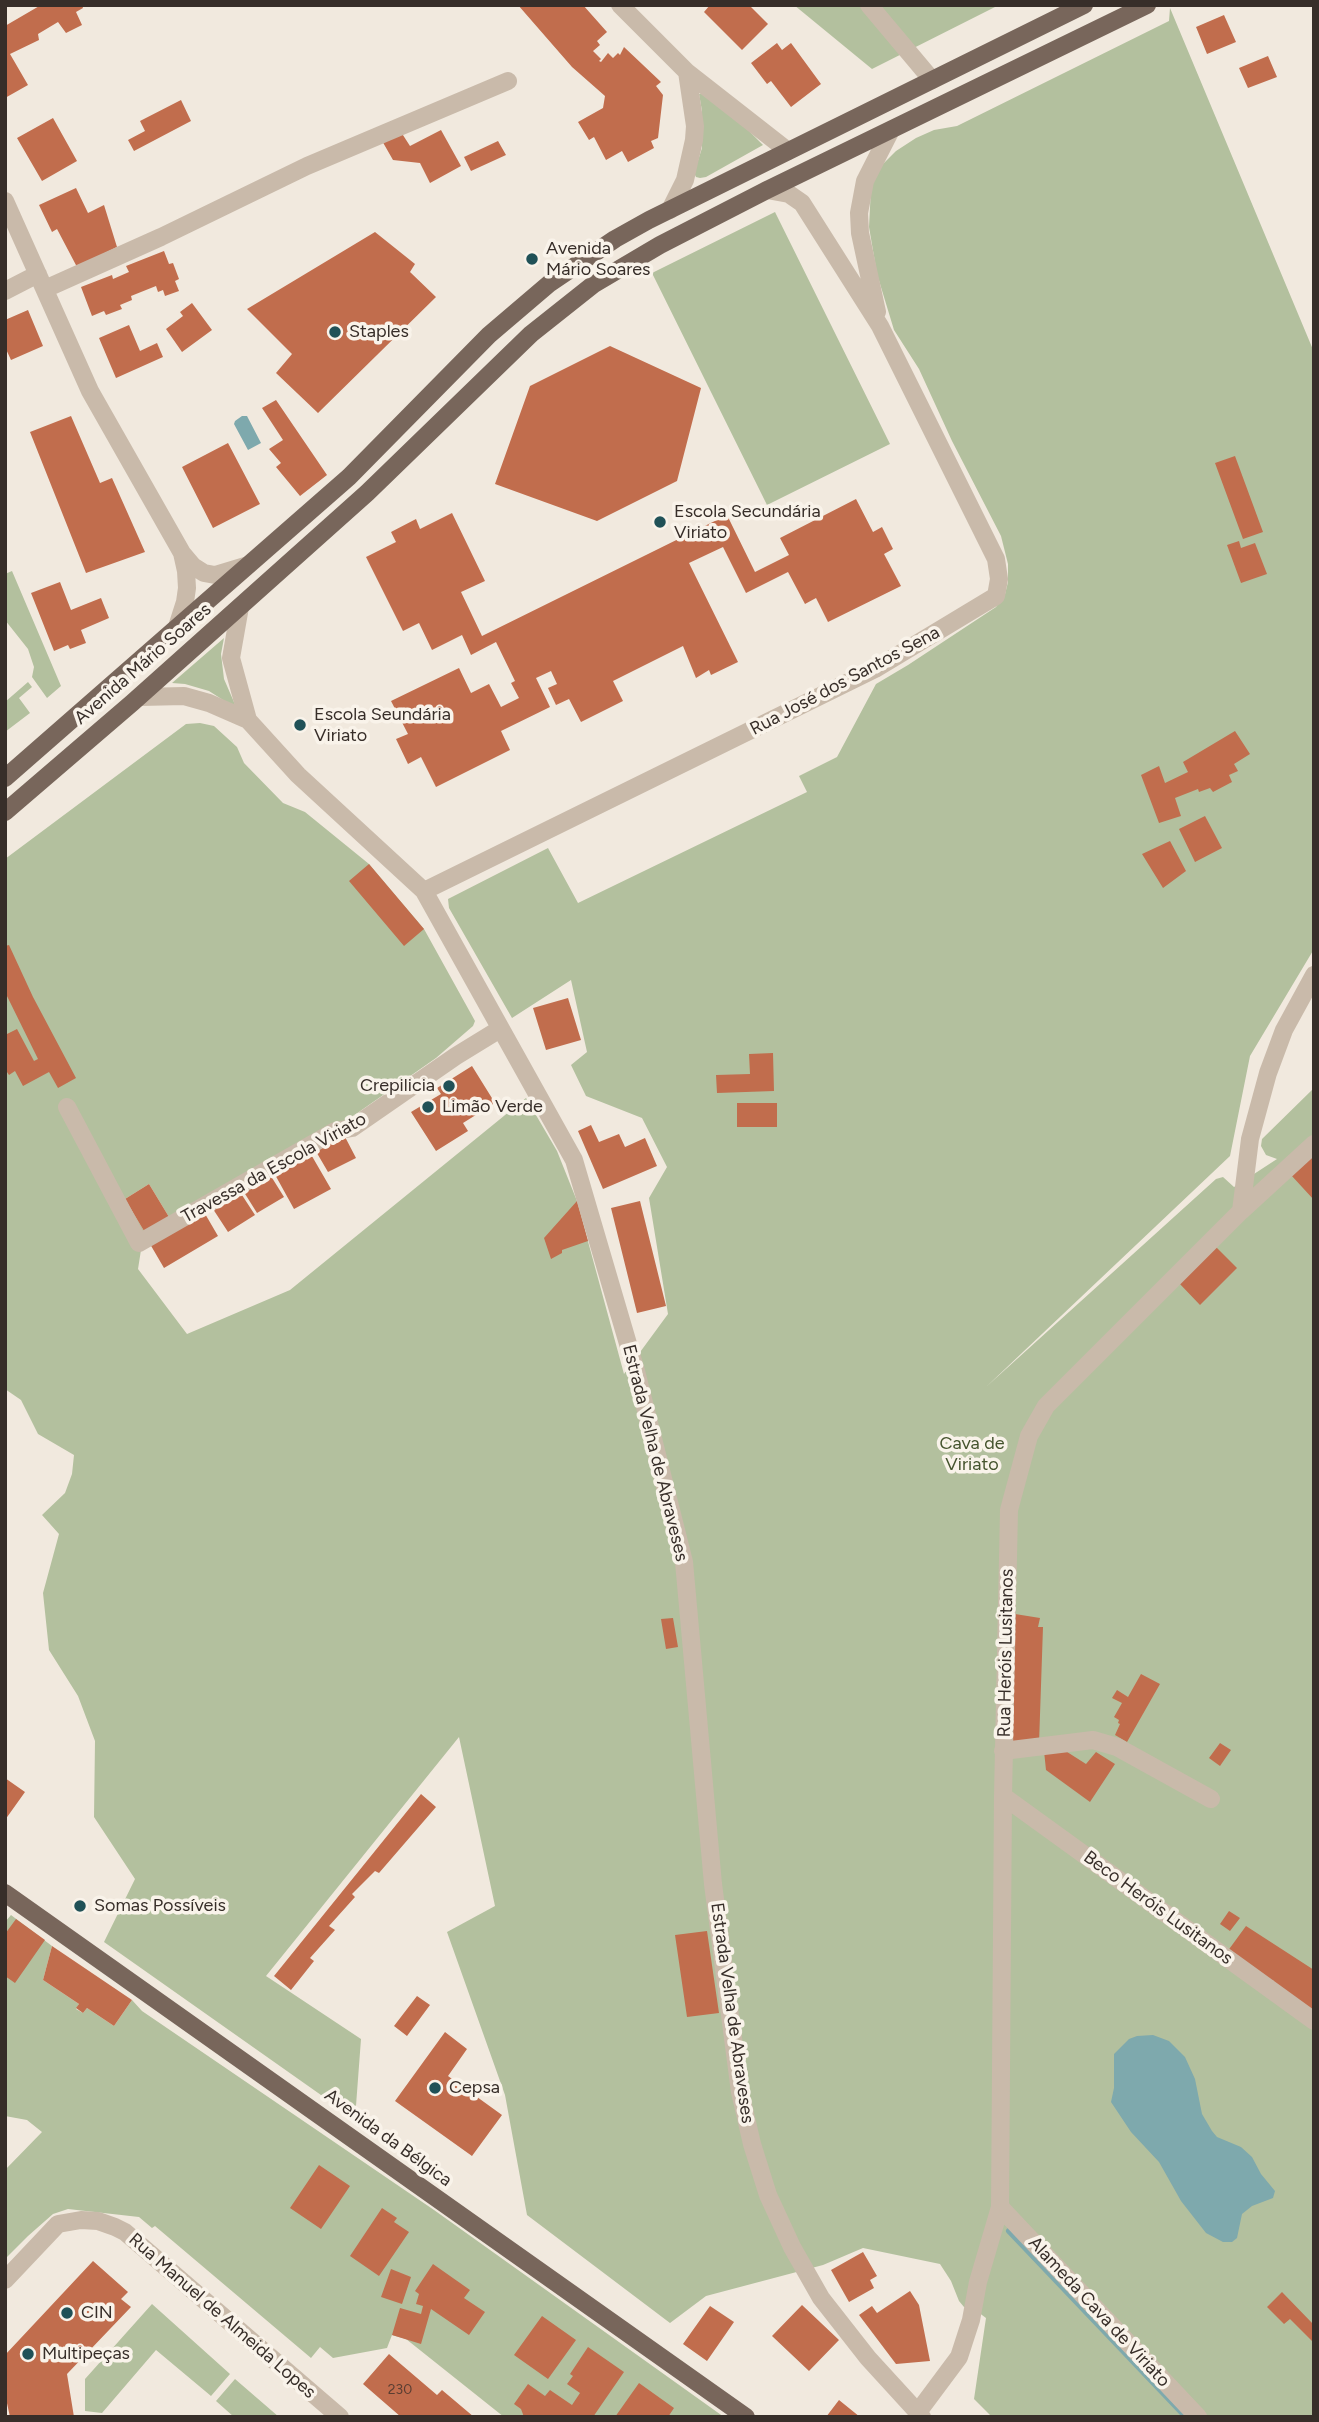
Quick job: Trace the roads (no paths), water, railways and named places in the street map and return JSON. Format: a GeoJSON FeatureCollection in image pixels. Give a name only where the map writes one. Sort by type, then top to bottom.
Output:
{"type":"FeatureCollection","features":[{"type":"Feature","properties":{"kind":"main road","name":"Avenida Mário Soares"},"geometry":{"type":"LineString","coordinates":[[5,778],[349,477],[511,315],[579,262],[615,239],[670,210],[1084,5]]}},
{"type":"Feature","properties":{"kind":"main road","name":"Avenida Mário Soares"},"geometry":{"type":"LineString","coordinates":[[5,812],[140,697],[367,493],[531,334],[594,285],[660,245],[767,190],[1147,5]]}},
{"type":"Feature","properties":{"kind":"main road","name":"Avenida da Bélgica"},"geometry":{"type":"LineString","coordinates":[[5,1893],[747,2417]]}},
{"type":"Feature","properties":{"kind":"street"},"geometry":{"type":"LineString","coordinates":[[620,5],[687,72],[788,151]]}},
{"type":"Feature","properties":{"kind":"street"},"geometry":{"type":"LineString","coordinates":[[869,5],[932,80]]}},
{"type":"Feature","properties":{"kind":"street"},"geometry":{"type":"LineString","coordinates":[[670,210],[685,180],[694,139],[695,126],[687,72]]}},
{"type":"Feature","properties":{"kind":"street"},"geometry":{"type":"LineString","coordinates":[[5,290],[41,282],[161,237],[307,166],[508,81]]}},
{"type":"Feature","properties":{"kind":"street","name":"Rua José dos Santos Sena"},"geometry":{"type":"LineString","coordinates":[[880,326],[860,233],[859,213],[865,181],[891,130]]}},
{"type":"Feature","properties":{"kind":"street","name":"Rua José dos Santos Sena"},"geometry":{"type":"LineString","coordinates":[[424,891],[875,669],[996,596],[999,579],[996,559],[880,326],[802,203],[789,194],[767,190]]}},
{"type":"Feature","properties":{"kind":"street"},"geometry":{"type":"LineString","coordinates":[[5,201],[90,391],[181,553],[192,566],[204,573],[215,575],[248,565]]}},
{"type":"Feature","properties":{"kind":"street"},"geometry":{"type":"LineString","coordinates":[[177,627],[187,588],[181,553]]}},
{"type":"Feature","properties":{"kind":"street"},"geometry":{"type":"LineString","coordinates":[[240,607],[231,658],[248,720]]}},
{"type":"Feature","properties":{"kind":"street"},"geometry":{"type":"LineString","coordinates":[[140,697],[184,696],[209,703],[248,720]]}},
{"type":"Feature","properties":{"kind":"street","name":"Estrada Velha de Abraveses"},"geometry":{"type":"LineString","coordinates":[[248,720],[298,775],[424,891],[574,1160],[639,1384],[684,1562],[713,1884],[740,2092],[756,2157],[768,2195],[792,2247],[821,2298],[868,2358],[920,2414]]}},
{"type":"Feature","properties":{"kind":"street"},"geometry":{"type":"LineString","coordinates":[[1241,1211],[1250,1139],[1268,1073],[1284,1030],[1314,975]]}},
{"type":"Feature","properties":{"kind":"street","name":"Travessa da Escola Viriato"},"geometry":{"type":"LineString","coordinates":[[67,1107],[139,1243],[335,1131],[352,1128],[500,1029]]}},
{"type":"Feature","properties":{"kind":"street","name":"Rua Heróis Lusitanos"},"geometry":{"type":"LineString","coordinates":[[920,2414],[959,2357],[1000,2207],[1003,1751],[1009,1510],[1029,1436],[1046,1406],[1241,1211],[1314,1144]]}},
{"type":"Feature","properties":{"kind":"street"},"geometry":{"type":"LineString","coordinates":[[1003,1751],[1093,1740],[1117,1747],[1211,1799]]}},
{"type":"Feature","properties":{"kind":"street","name":"Beco Heróis Lusitanos"},"geometry":{"type":"LineString","coordinates":[[1003,1796],[1314,2021]]}},
{"type":"Feature","properties":{"kind":"street","name":"Alameda Cava de Viriato"},"geometry":{"type":"LineString","coordinates":[[1000,2207],[1198,2417]]}},
{"type":"Feature","properties":{"kind":"street","name":"Rua Manuel de Almeida Lopes"},"geometry":{"type":"LineString","coordinates":[[5,2280],[58,2224],[81,2220],[98,2221],[125,2232],[340,2417]]}},
{"type":"Feature","properties":{"kind":"water"},"geometry":{"type":"Polygon","coordinates":[[[242,416],[247,416],[261,443],[248,450],[234,424],[242,416]]]}},
{"type":"Feature","properties":{"kind":"water"},"geometry":{"type":"Polygon","coordinates":[[[1153,2035],[1169,2041],[1185,2057],[1195,2079],[1202,2114],[1212,2131],[1217,2137],[1241,2147],[1252,2157],[1275,2191],[1273,2198],[1252,2206],[1242,2214],[1237,2238],[1232,2242],[1223,2242],[1206,2233],[1181,2201],[1159,2162],[1131,2132],[1111,2102],[1114,2088],[1114,2054],[1129,2039],[1153,2035]]]}},
{"type":"Feature","properties":{"kind":"waterway"},"geometry":{"type":"LineString","coordinates":[[1009,2231],[1186,2417]]}},
{"type":"Feature","properties":{"kind":"place","name":"Avenida Mário Soares"},"geometry":{"type":"Point","coordinates":[532,259]}},
{"type":"Feature","properties":{"kind":"place","name":"Staples"},"geometry":{"type":"Point","coordinates":[335,332]}},
{"type":"Feature","properties":{"kind":"place","name":"Escola Secundária Viriato"},"geometry":{"type":"Point","coordinates":[660,522]}},
{"type":"Feature","properties":{"kind":"place","name":"Escola Seundária Viriato"},"geometry":{"type":"Point","coordinates":[300,725]}},
{"type":"Feature","properties":{"kind":"place","name":"Crepilicia"},"geometry":{"type":"Point","coordinates":[449,1086]}},
{"type":"Feature","properties":{"kind":"place","name":"Limão Verde"},"geometry":{"type":"Point","coordinates":[428,1107]}},
{"type":"Feature","properties":{"kind":"place","name":"Somas Possíveis"},"geometry":{"type":"Point","coordinates":[80,1906]}},
{"type":"Feature","properties":{"kind":"place","name":"Cepsa"},"geometry":{"type":"Point","coordinates":[435,2088]}},
{"type":"Feature","properties":{"kind":"place","name":"CIN"},"geometry":{"type":"Point","coordinates":[67,2313]}},
{"type":"Feature","properties":{"kind":"place","name":"Multipeças"},"geometry":{"type":"Point","coordinates":[28,2354]}},
{"type":"Feature","properties":{"kind":"park label","name":"Cava de Viriato"},"geometry":{"type":"Point","coordinates":[972,1454]}}]}
